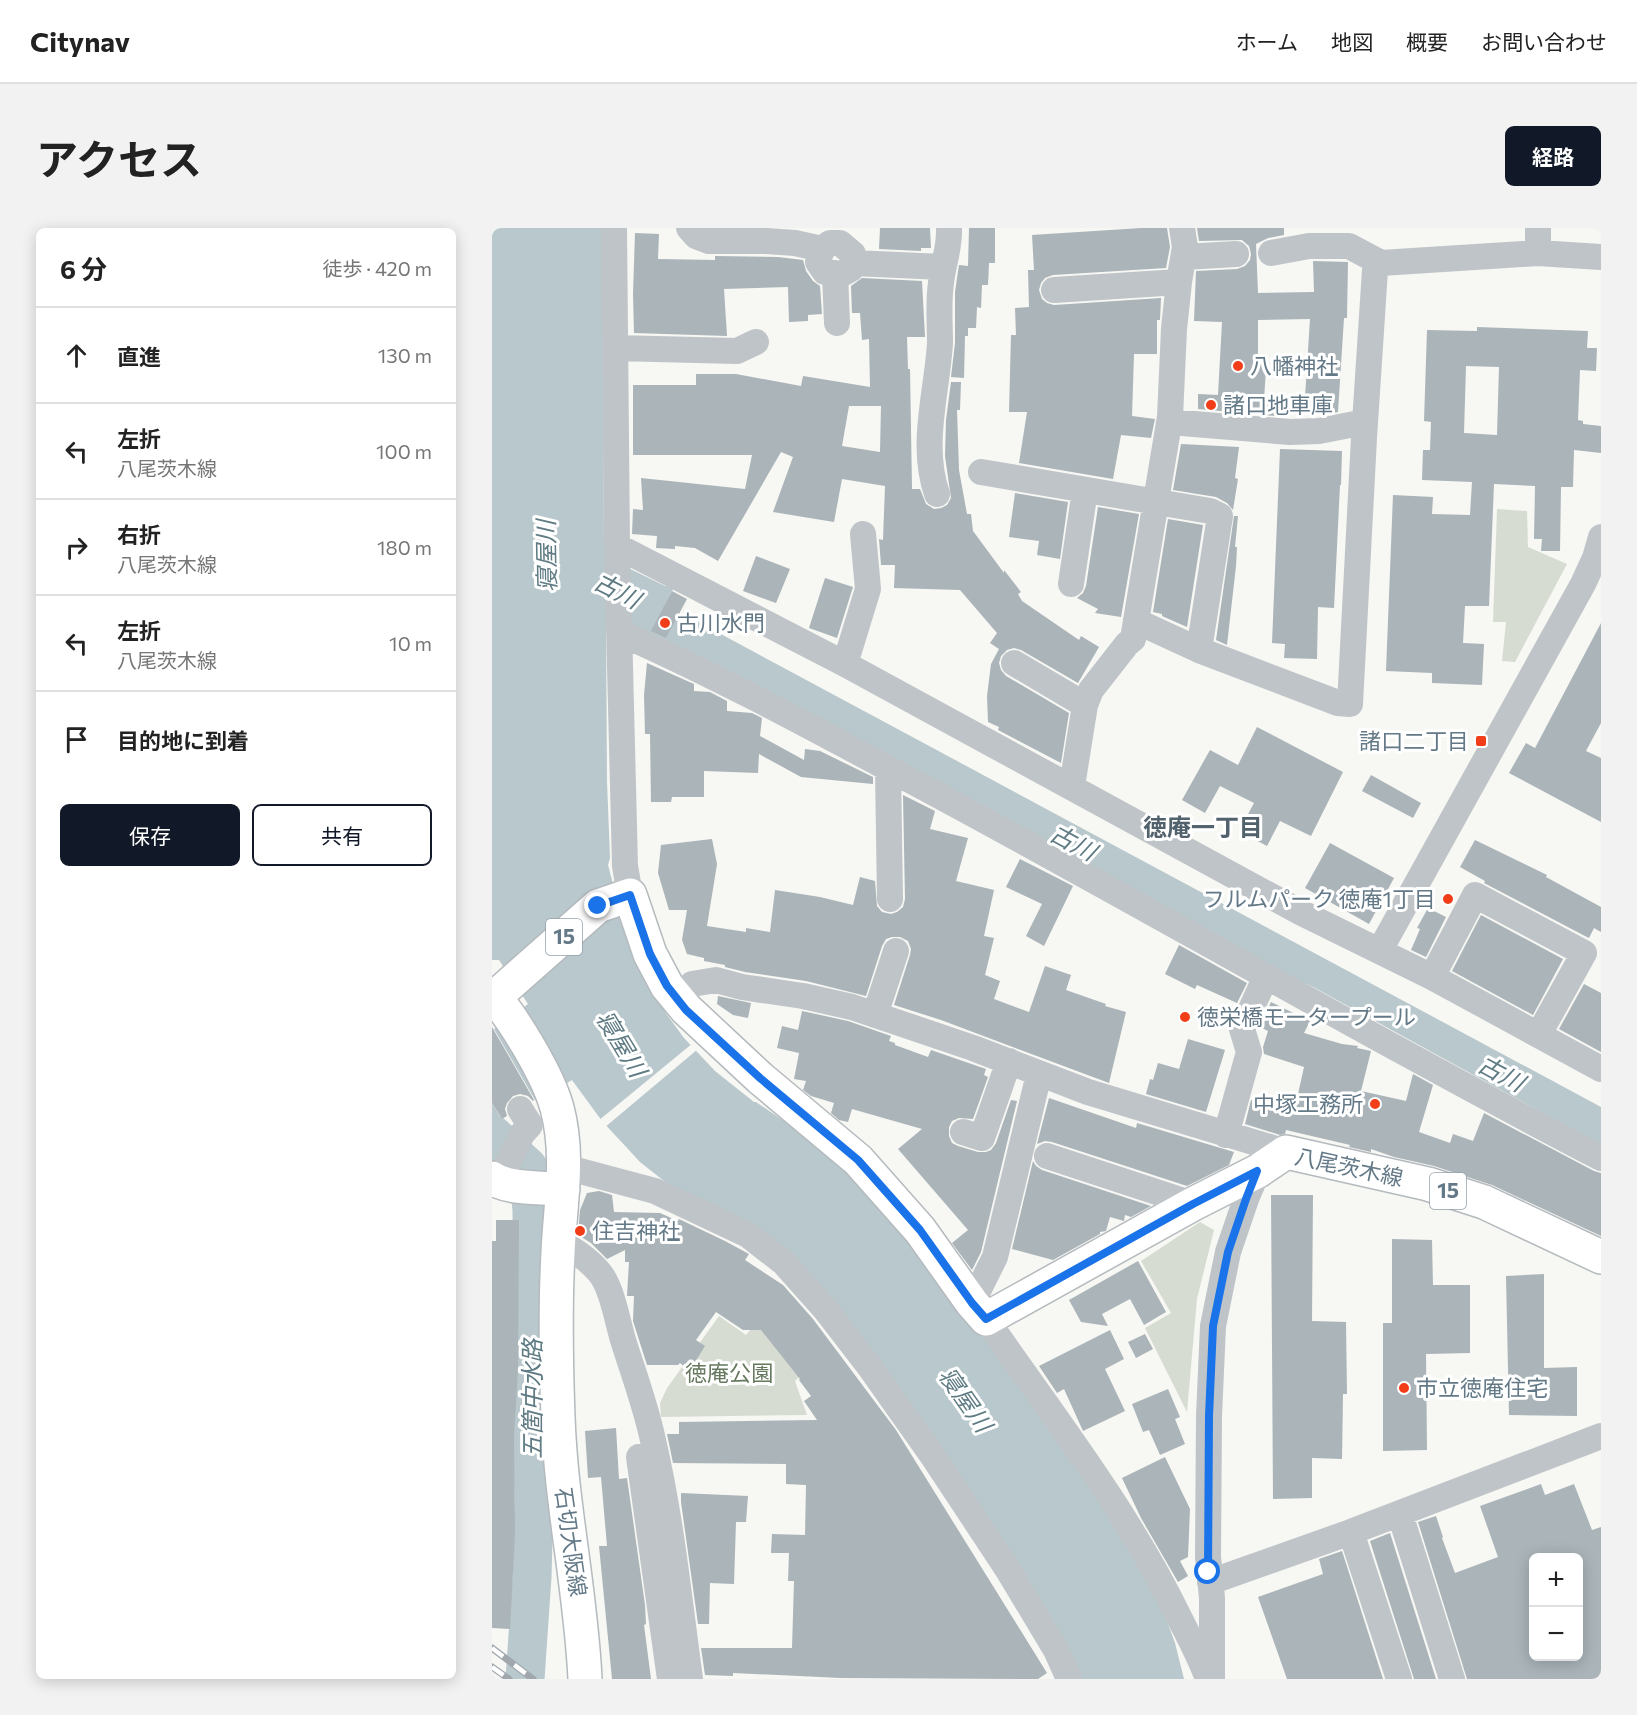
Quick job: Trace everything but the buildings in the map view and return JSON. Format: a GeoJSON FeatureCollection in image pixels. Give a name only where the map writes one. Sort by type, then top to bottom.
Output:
{"type":"FeatureCollection","features":[{"type":"Feature","properties":{"kind":"main road","name":"15"},"geometry":{"type":"LineString","coordinates":[[516,1181],[563,1138],[551,1093],[501,998],[598,906],[627,896]]}},
{"type":"Feature","properties":{"kind":"main road"},"geometry":{"type":"LineString","coordinates":[[627,896],[650,954],[667,986],[686,1010],[760,1078],[858,1160],[920,1230],[979,1311]]}},
{"type":"Feature","properties":{"kind":"main road","name":"八尾茨木線"},"geometry":{"type":"LineString","coordinates":[[979,1311],[1257,1171],[1286,1152],[1428,1184],[1484,1202],[1601,1257]]}},
{"type":"Feature","properties":{"kind":"main road","name":"石切大阪線"},"geometry":{"type":"LineString","coordinates":[[516,1181],[559,1242],[556,1341],[559,1439],[564,1494],[583,1632],[585,1679]]}},
{"type":"Feature","properties":{"kind":"street"},"geometry":{"type":"LineString","coordinates":[[614,228],[617,552],[627,896]]}},
{"type":"Feature","properties":{"kind":"street"},"geometry":{"type":"LineString","coordinates":[[689,228],[696,236],[709,241],[773,241],[822,249],[830,243],[840,243],[853,254],[844,269],[837,323]]}},
{"type":"Feature","properties":{"kind":"street"},"geometry":{"type":"LineString","coordinates":[[937,494],[930,444],[932,403],[940,344],[939,298],[948,248],[949,228]]}},
{"type":"Feature","properties":{"kind":"street"},"geometry":{"type":"LineString","coordinates":[[1072,786],[1085,705],[1091,690],[1133,639],[1170,422],[1174,329],[1185,247],[1182,228]]}},
{"type":"Feature","properties":{"kind":"street"},"geometry":{"type":"LineString","coordinates":[[1538,228],[1538,254]]}},
{"type":"Feature","properties":{"kind":"street"},"geometry":{"type":"LineString","coordinates":[[1271,253],[1309,246],[1349,246],[1381,263],[1538,254],[1601,257]]}},
{"type":"Feature","properties":{"kind":"street"},"geometry":{"type":"LineString","coordinates":[[1054,290],[1181,269],[1236,254]]}},
{"type":"Feature","properties":{"kind":"street"},"geometry":{"type":"LineString","coordinates":[[1136,621],[1199,650],[1338,703],[1350,704],[1375,270],[1381,263]]}},
{"type":"Feature","properties":{"kind":"street"},"geometry":{"type":"LineString","coordinates":[[844,269],[943,267]]}},
{"type":"Feature","properties":{"kind":"street"},"geometry":{"type":"LineString","coordinates":[[615,348],[736,351],[756,342]]}},
{"type":"Feature","properties":{"kind":"street"},"geometry":{"type":"LineString","coordinates":[[1170,422],[1290,432],[1319,431],[1365,422]]}},
{"type":"Feature","properties":{"kind":"street"},"geometry":{"type":"LineString","coordinates":[[981,472],[1210,511],[1220,516],[1199,650]]}},
{"type":"Feature","properties":{"kind":"street"},"geometry":{"type":"LineString","coordinates":[[1071,584],[1085,490]]}},
{"type":"Feature","properties":{"kind":"street"},"geometry":{"type":"LineString","coordinates":[[845,664],[868,589],[863,534]]}},
{"type":"Feature","properties":{"kind":"street"},"geometry":{"type":"LineString","coordinates":[[617,552],[845,664],[1300,912],[1432,977],[1601,1069]]}},
{"type":"Feature","properties":{"kind":"street"},"geometry":{"type":"LineString","coordinates":[[1380,950],[1599,552]]}},
{"type":"Feature","properties":{"kind":"street"},"geometry":{"type":"LineString","coordinates":[[620,628],[1072,867],[1266,976],[1601,1158]]}},
{"type":"Feature","properties":{"kind":"street"},"geometry":{"type":"LineString","coordinates":[[1014,663],[1085,705]]}},
{"type":"Feature","properties":{"kind":"street"},"geometry":{"type":"LineString","coordinates":[[888,769],[890,900]]}},
{"type":"Feature","properties":{"kind":"street"},"geometry":{"type":"LineString","coordinates":[[1432,977],[1475,895],[1584,953],[1539,1034]]}},
{"type":"Feature","properties":{"kind":"street"},"geometry":{"type":"LineString","coordinates":[[875,1015],[896,951]]}},
{"type":"Feature","properties":{"kind":"street"},"geometry":{"type":"LineString","coordinates":[[1226,1135],[1249,1052],[1242,1029],[1266,976]]}},
{"type":"Feature","properties":{"kind":"street"},"geometry":{"type":"LineString","coordinates":[[692,984],[716,980],[742,987],[803,996],[852,1007],[1009,1061],[1088,1092],[1286,1152]]}},
{"type":"Feature","properties":{"kind":"street"},"geometry":{"type":"LineString","coordinates":[[963,1132],[982,1138],[1009,1061]]}},
{"type":"Feature","properties":{"kind":"street"},"geometry":{"type":"LineString","coordinates":[[1039,1074],[995,1257],[979,1311],[1115,1504],[1164,1588],[1210,1679]]}},
{"type":"Feature","properties":{"kind":"street"},"geometry":{"type":"LineString","coordinates":[[520,1108],[530,1125],[522,1134],[516,1181],[655,1191],[748,1235],[784,1263],[825,1309],[863,1358],[934,1458],[1008,1570],[1056,1650],[1069,1679]]}},
{"type":"Feature","properties":{"kind":"street"},"geometry":{"type":"LineString","coordinates":[[1047,1156],[1193,1204]]}},
{"type":"Feature","properties":{"kind":"street"},"geometry":{"type":"LineString","coordinates":[[1210,1679],[1213,1632],[1208,1564],[1213,1326],[1228,1252],[1257,1171]]}},
{"type":"Feature","properties":{"kind":"street"},"geometry":{"type":"LineString","coordinates":[[559,1242],[594,1267],[601,1276],[610,1296],[640,1394],[652,1436],[669,1531],[690,1679]]}},
{"type":"Feature","properties":{"kind":"street"},"geometry":{"type":"LineString","coordinates":[[640,1394],[636,1434],[670,1679]]}},
{"type":"Feature","properties":{"kind":"street"},"geometry":{"type":"LineString","coordinates":[[1210,1582],[1400,1514],[1601,1436]]}},
{"type":"Feature","properties":{"kind":"street"},"geometry":{"type":"LineString","coordinates":[[1400,1514],[1452,1679]]}},
{"type":"Feature","properties":{"kind":"street"},"geometry":{"type":"LineString","coordinates":[[1351,1532],[1399,1679]]}},
{"type":"Feature","properties":{"kind":"green space"},"geometry":{"type":"Polygon","coordinates":[[[1497,509],[1527,511],[1528,547],[1567,564],[1515,662],[1502,661],[1506,622],[1493,622],[1497,509]]]}},
{"type":"Feature","properties":{"kind":"green space"},"geometry":{"type":"Polygon","coordinates":[[[1200,1222],[1214,1230],[1197,1299],[1187,1412],[1145,1328],[1171,1313],[1141,1261],[1200,1222]]]}},
{"type":"Feature","properties":{"kind":"green space","name":"徳庵公園"},"geometry":{"type":"Polygon","coordinates":[[[764,1313],[808,1368],[795,1381],[807,1415],[661,1417],[660,1403],[667,1388],[719,1316],[746,1335],[764,1313]]]}},
{"type":"Feature","properties":{"kind":"water"},"geometry":{"type":"Polygon","coordinates":[[[492,228],[602,228],[604,544],[606,557],[665,586],[675,585],[665,605],[1601,1107],[1601,1145],[1315,988],[1263,963],[606,613],[610,858],[608,865],[625,929],[652,990],[684,1038],[715,1071],[754,1102],[818,1144],[855,1175],[979,1328],[1101,1503],[1148,1582],[1167,1621],[1184,1679],[1076,1679],[850,1328],[640,1162],[602,1121],[572,1080],[538,1101],[535,1100],[494,1029],[528,1004],[499,960],[492,960],[492,228]]]}},
{"type":"Feature","properties":{"kind":"water"},"geometry":{"type":"Polygon","coordinates":[[[492,1103],[510,1133],[532,1157],[539,1173],[516,1173],[492,1157],[492,1103]]]}},
{"type":"Feature","properties":{"kind":"pier"},"geometry":{"type":"Polygon","coordinates":[[[693,1043],[699,1050],[604,1128],[598,1121],[693,1043]]]}},
{"type":"Feature","properties":{"kind":"waterway","name":"五箇中水路"},"geometry":{"type":"LineString","coordinates":[[492,1134],[528,1167],[532,1210],[534,1498],[532,1577],[525,1679]]}},
{"type":"Feature","properties":{"kind":"railway"},"geometry":{"type":"LineString","coordinates":[[492,1648],[533,1679]]}},
{"type":"Feature","properties":{"kind":"railway"},"geometry":{"type":"LineString","coordinates":[[492,1667],[509,1679]]}},
{"type":"Feature","properties":{"kind":"place","name":"八幡神社"},"geometry":{"type":"Point","coordinates":[1238,366]}},
{"type":"Feature","properties":{"kind":"place","name":"諸口地車庫"},"geometry":{"type":"Point","coordinates":[1211,405]}},
{"type":"Feature","properties":{"kind":"place","name":"古川水門"},"geometry":{"type":"Point","coordinates":[665,623]}},
{"type":"Feature","properties":{"kind":"place","name":"諸口二丁目"},"geometry":{"type":"Point","coordinates":[1481,741]}},
{"type":"Feature","properties":{"kind":"place","name":"フルムパーク 徳庵1丁目"},"geometry":{"type":"Point","coordinates":[1448,899]}},
{"type":"Feature","properties":{"kind":"place","name":"徳栄橋モータープール"},"geometry":{"type":"Point","coordinates":[1185,1017]}},
{"type":"Feature","properties":{"kind":"place","name":"中塚工務所"},"geometry":{"type":"Point","coordinates":[1375,1104]}},
{"type":"Feature","properties":{"kind":"place","name":"住吉神社"},"geometry":{"type":"Point","coordinates":[580,1231]}},
{"type":"Feature","properties":{"kind":"place","name":"市立徳庵住宅"},"geometry":{"type":"Point","coordinates":[1404,1388]}},
{"type":"Feature","properties":{"kind":"district","name":"徳庵一丁目"},"geometry":{"type":"Point","coordinates":[1203,828]}},
{"type":"Feature","properties":{"kind":"route"},"geometry":{"type":"LineString","coordinates":[[598,906],[630,895],[650,954],[667,986],[686,1010],[760,1078],[858,1160],[920,1230],[986,1319],[1257,1171],[1228,1252],[1213,1326],[1209,1416],[1208,1572]]}},
{"type":"Feature","properties":{"kind":"water label","name":"寝屋川"},"geometry":{"type":"Point","coordinates":[547,556]}},
{"type":"Feature","properties":{"kind":"water label","name":"古川"},"geometry":{"type":"Point","coordinates":[617,591]}},
{"type":"Feature","properties":{"kind":"water label","name":"古川"},"geometry":{"type":"Point","coordinates":[1073,843]}},
{"type":"Feature","properties":{"kind":"water label","name":"寝屋川"},"geometry":{"type":"Point","coordinates":[621,1044]}},
{"type":"Feature","properties":{"kind":"water label","name":"古川"},"geometry":{"type":"Point","coordinates":[1501,1074]}},
{"type":"Feature","properties":{"kind":"water label","name":"寝屋川"},"geometry":{"type":"Point","coordinates":[965,1400]}}]}
